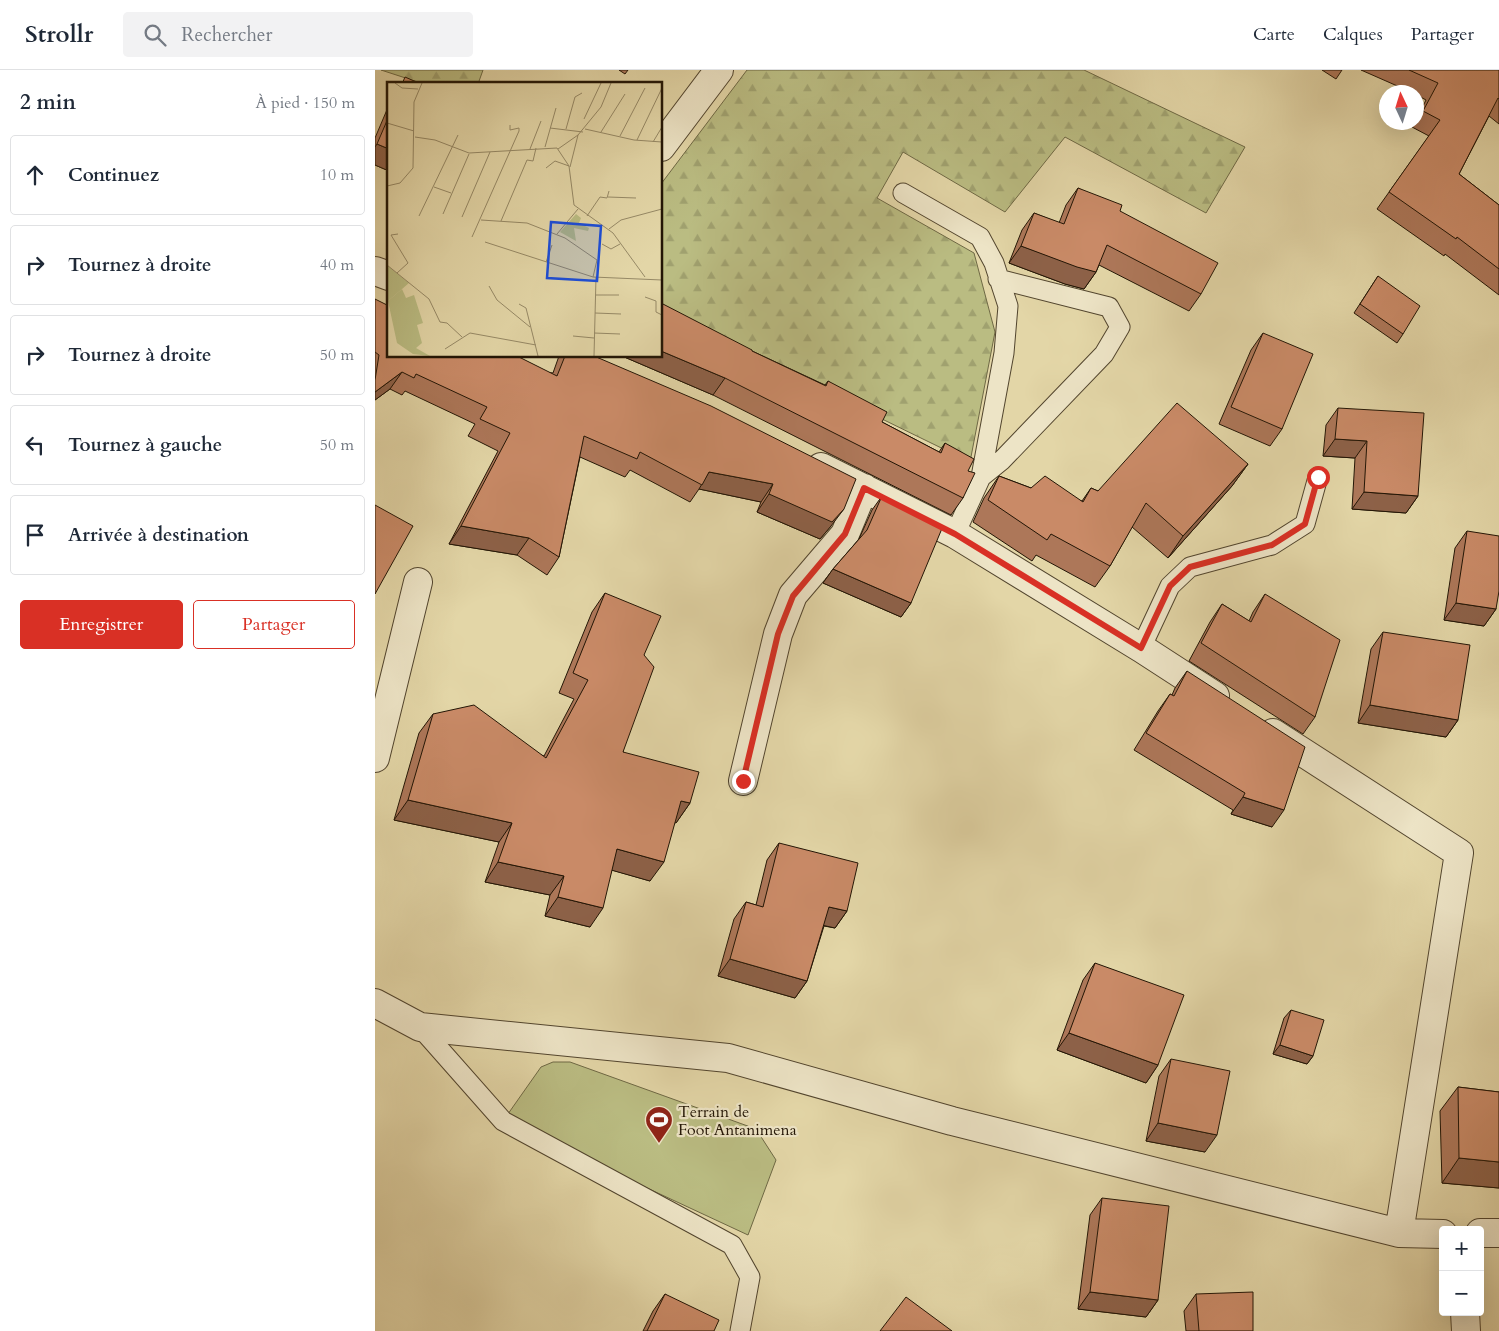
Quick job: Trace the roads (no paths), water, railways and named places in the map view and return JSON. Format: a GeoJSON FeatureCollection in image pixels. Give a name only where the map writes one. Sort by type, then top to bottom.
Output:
{"type":"FeatureCollection","features":[{"type":"Feature","properties":{"kind":"street"},"geometry":{"type":"LineString","coordinates":[[663,145],[719,70]]}},
{"type":"Feature","properties":{"kind":"street"},"geometry":{"type":"LineString","coordinates":[[375,271],[387,275]]}},
{"type":"Feature","properties":{"kind":"street"},"geometry":{"type":"LineString","coordinates":[[803,457],[955,534],[1141,648],[1459,853],[1399,1233]]}},
{"type":"Feature","properties":{"kind":"street"},"geometry":{"type":"LineString","coordinates":[[743,781],[778,634],[793,596],[845,534],[864,488]]}},
{"type":"Feature","properties":{"kind":"street"},"geometry":{"type":"LineString","coordinates":[[375,758],[418,582]]}},
{"type":"Feature","properties":{"kind":"street"},"geometry":{"type":"LineString","coordinates":[[375,1003],[420,1027],[728,1058],[952,1121],[1399,1233],[1439,1234]]}},
{"type":"Feature","properties":{"kind":"street"},"geometry":{"type":"LineString","coordinates":[[1484,1233],[1499,1233]]}},
{"type":"Feature","properties":{"kind":"street"},"geometry":{"type":"LineString","coordinates":[[1465,1316],[1466,1331]]}},
{"type":"Feature","properties":{"kind":"lane"},"geometry":{"type":"LineString","coordinates":[[903,193],[979,237],[994,263],[1008,306],[1005,353],[981,477],[955,534]]}},
{"type":"Feature","properties":{"kind":"lane"},"geometry":{"type":"LineString","coordinates":[[981,477],[1002,460],[1104,354],[1120,327],[1109,307],[998,278]]}},
{"type":"Feature","properties":{"kind":"lane"},"geometry":{"type":"LineString","coordinates":[[1141,648],[1170,586],[1190,567],[1272,545],[1305,524],[1318,477]]}},
{"type":"Feature","properties":{"kind":"lane"},"geometry":{"type":"LineString","coordinates":[[420,1027],[503,1121],[732,1245],[750,1278],[740,1331]]}},
{"type":"Feature","properties":{"kind":"place","name":"Terrain de Foot Antanimena"},"geometry":{"type":"Point","coordinates":[659,1144]}}]}
